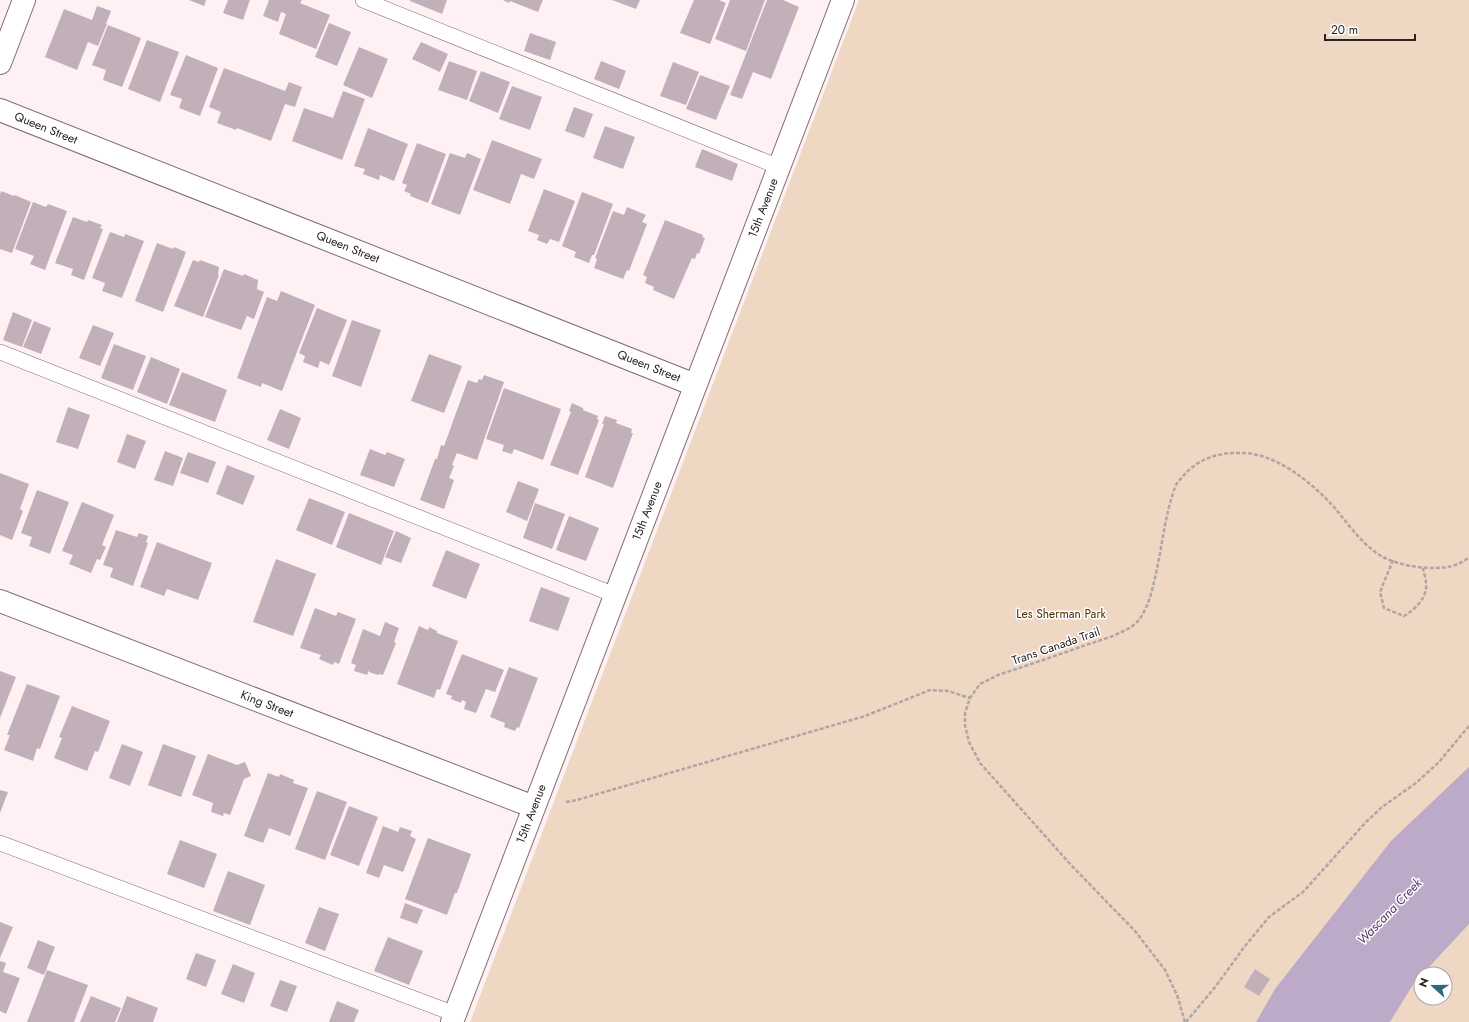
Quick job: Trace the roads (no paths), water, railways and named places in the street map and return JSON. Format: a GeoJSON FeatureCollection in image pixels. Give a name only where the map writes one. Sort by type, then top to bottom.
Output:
{"type":"FeatureCollection","features":[{"type":"Feature","properties":{"kind":"street"},"geometry":{"type":"LineString","coordinates":[[0,63],[24,0]]}},
{"type":"Feature","properties":{"kind":"street","name":"15th Avenue"},"geometry":{"type":"LineString","coordinates":[[453,1018],[842,0]]}},
{"type":"Feature","properties":{"kind":"street","name":"Queen Street"},"geometry":{"type":"LineString","coordinates":[[0,110],[695,385]]}},
{"type":"Feature","properties":{"kind":"street","name":"King Street"},"geometry":{"type":"LineString","coordinates":[[0,601],[534,807]]}},
{"type":"Feature","properties":{"kind":"lane"},"geometry":{"type":"LineString","coordinates":[[362,0],[779,167]]}},
{"type":"Feature","properties":{"kind":"lane"},"geometry":{"type":"LineString","coordinates":[[0,352],[615,596]]}},
{"type":"Feature","properties":{"kind":"lane"},"geometry":{"type":"LineString","coordinates":[[0,843],[453,1018]]}},
{"type":"Feature","properties":{"kind":"water","name":"Wascana Creek"},"geometry":{"type":"Polygon","coordinates":[[[1469,767],[1469,924],[1430,966],[1413,966],[1413,985],[1390,1022],[1256,1022],[1275,989],[1391,841],[1469,767]]]}},
{"type":"Feature","properties":{"kind":"park label","name":"Les Sherman Park"},"geometry":{"type":"Point","coordinates":[1061,614]}}]}
